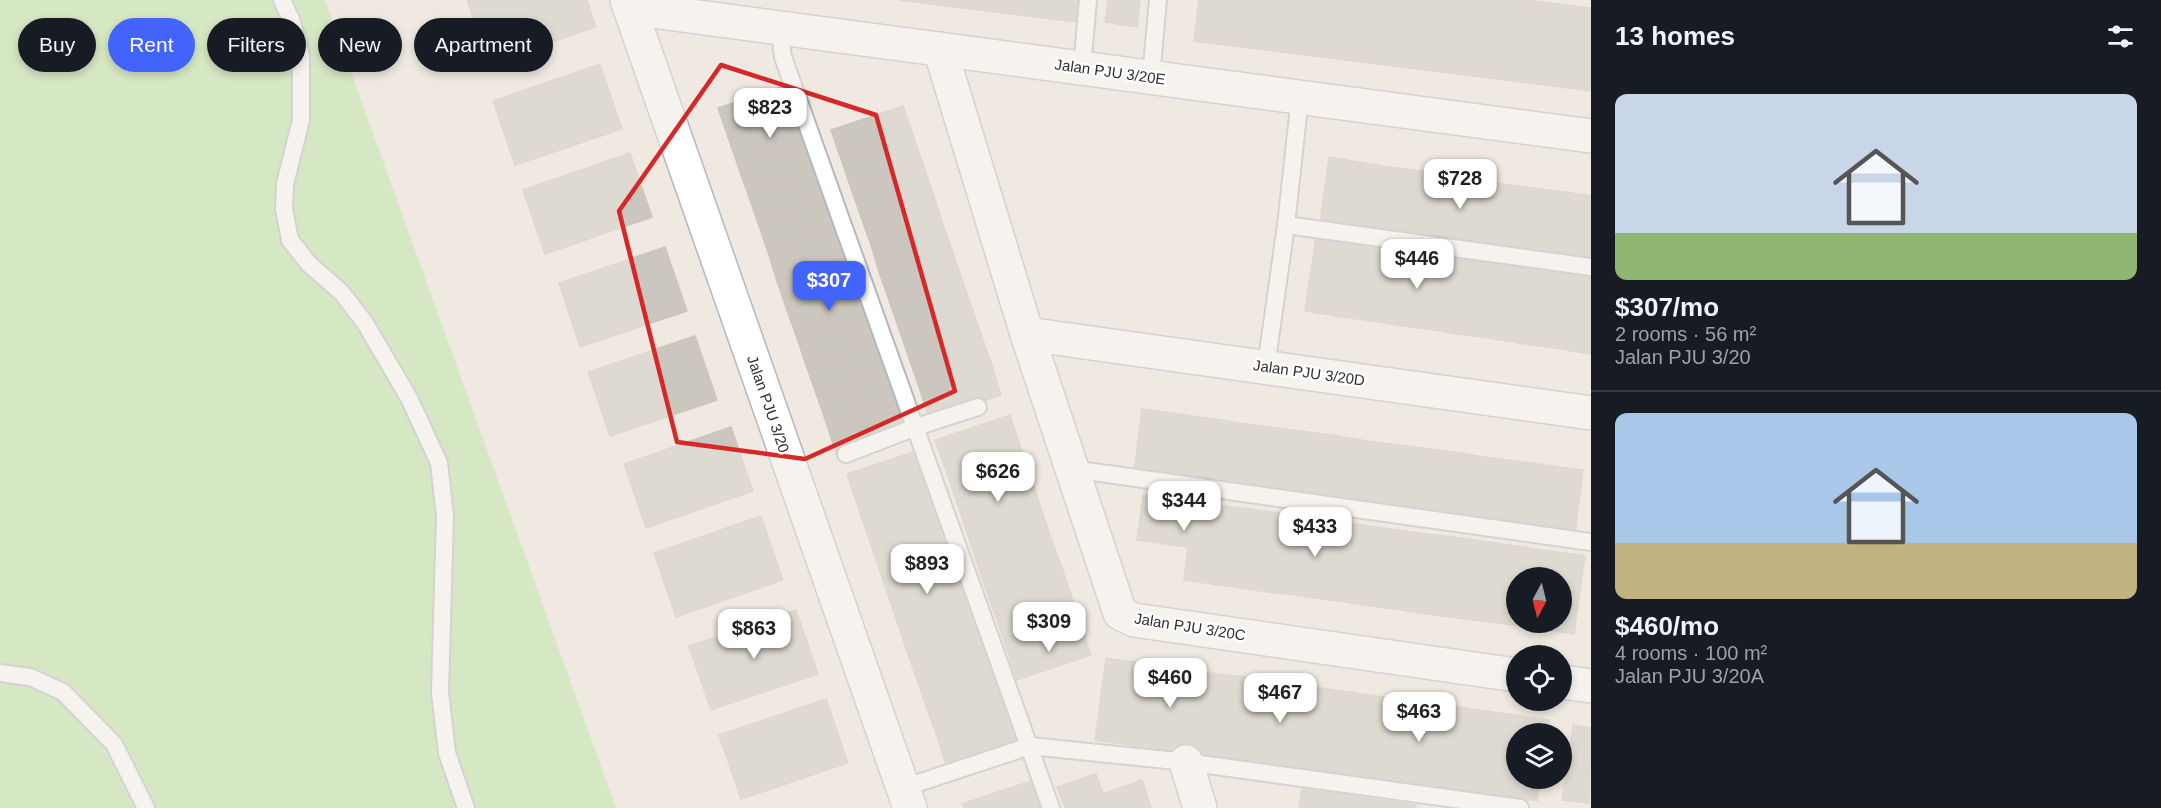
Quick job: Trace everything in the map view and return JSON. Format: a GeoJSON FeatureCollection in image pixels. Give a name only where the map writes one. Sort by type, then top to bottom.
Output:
{"type":"FeatureCollection","features":[{"type":"Feature","properties":{"kind":"street","name":"Jalan PJU 3/20E"},"geometry":{"type":"LineString","coordinates":[[628,4],[779,27],[1591,136]]}},
{"type":"Feature","properties":{"kind":"street","name":"Jalan PJU 3/20"},"geometry":{"type":"LineString","coordinates":[[628,4],[906,798]]}},
{"type":"Feature","properties":{"kind":"street","name":"Jalan PJU 3/20C"},"geometry":{"type":"LineString","coordinates":[[940,49],[1027,334],[1120,613],[1134,620],[1506,674]]}},
{"type":"Feature","properties":{"kind":"street","name":"Jalan PJU 3/20D"},"geometry":{"type":"LineString","coordinates":[[1027,334],[1591,413]]}},
{"type":"Feature","properties":{"kind":"street"},"geometry":{"type":"LineString","coordinates":[[1572,683],[1591,686]]}},
{"type":"Feature","properties":{"kind":"street"},"geometry":{"type":"LineString","coordinates":[[1185,762],[1200,808]]}},
{"type":"Feature","properties":{"kind":"lane"},"geometry":{"type":"LineString","coordinates":[[282,0],[292,22],[301,56],[301,120],[285,184],[284,209],[290,240],[309,264],[342,293],[365,323],[409,398],[440,463],[445,516],[440,692],[447,753],[466,808]]}},
{"type":"Feature","properties":{"kind":"lane"},"geometry":{"type":"LineString","coordinates":[[1082,68],[1088,0]]}},
{"type":"Feature","properties":{"kind":"lane"},"geometry":{"type":"LineString","coordinates":[[1151,77],[1158,0]]}},
{"type":"Feature","properties":{"kind":"lane"},"geometry":{"type":"LineString","coordinates":[[779,27],[783,57],[1051,808]]}},
{"type":"Feature","properties":{"kind":"lane"},"geometry":{"type":"LineString","coordinates":[[1266,367],[1286,225],[1300,97]]}},
{"type":"Feature","properties":{"kind":"lane"},"geometry":{"type":"LineString","coordinates":[[1286,225],[1591,267]]}},
{"type":"Feature","properties":{"kind":"lane"},"geometry":{"type":"LineString","coordinates":[[846,454],[916,427],[978,407]]}},
{"type":"Feature","properties":{"kind":"lane"},"geometry":{"type":"LineString","coordinates":[[1072,469],[1591,542]]}},
{"type":"Feature","properties":{"kind":"lane"},"geometry":{"type":"LineString","coordinates":[[0,673],[30,677],[63,692],[114,744],[146,808]]}},
{"type":"Feature","properties":{"kind":"lane"},"geometry":{"type":"LineString","coordinates":[[906,798],[1030,746],[1185,762],[1520,808]]}},
{"type":"Feature","properties":{"kind":"highlighted area"},"geometry":{"type":"Polygon","coordinates":[[[721,65],[876,115],[955,391],[805,459],[677,442],[619,211],[721,65]]]}},
{"type":"Feature","properties":{"kind":"green space"},"geometry":{"type":"Polygon","coordinates":[[[0,0],[325,0],[331,18],[318,18],[318,72],[351,72],[616,808],[0,808],[0,0]]]}},
{"type":"Feature","properties":{"kind":"building"},"geometry":{"type":"Polygon","coordinates":[[[467,0],[587,0],[596,27],[553,41],[553,18],[473,18],[467,0]]]}},
{"type":"Feature","properties":{"kind":"building"},"geometry":{"type":"Polygon","coordinates":[[[899,0],[1079,0],[1076,22],[899,0]]]}},
{"type":"Feature","properties":{"kind":"building"},"geometry":{"type":"Polygon","coordinates":[[[1108,0],[1140,0],[1137,27],[1105,22],[1108,0]]]}},
{"type":"Feature","properties":{"kind":"building"},"geometry":{"type":"Polygon","coordinates":[[[1199,0],[1526,0],[1591,8],[1591,91],[1194,41],[1199,0]]]}},
{"type":"Feature","properties":{"kind":"building"},"geometry":{"type":"Polygon","coordinates":[[[600,64],[622,129],[515,165],[493,101],[600,64]]]}},
{"type":"Feature","properties":{"kind":"building"},"geometry":{"type":"Polygon","coordinates":[[[793,83],[803,112],[728,137],[718,108],[793,83]]]}},
{"type":"Feature","properties":{"kind":"building"},"geometry":{"type":"Polygon","coordinates":[[[903,106],[913,135],[841,159],[831,130],[903,106]]]}},
{"type":"Feature","properties":{"kind":"building"},"geometry":{"type":"Polygon","coordinates":[[[803,112],[812,141],[738,166],[728,137],[803,112]]]}},
{"type":"Feature","properties":{"kind":"building"},"geometry":{"type":"Polygon","coordinates":[[[913,135],[923,164],[851,188],[841,159],[913,135]]]}},
{"type":"Feature","properties":{"kind":"building"},"geometry":{"type":"Polygon","coordinates":[[[812,141],[822,169],[748,194],[738,166],[812,141]]]}},
{"type":"Feature","properties":{"kind":"building"},"geometry":{"type":"Polygon","coordinates":[[[630,153],[652,217],[545,254],[523,190],[630,153]]]}},
{"type":"Feature","properties":{"kind":"building"},"geometry":{"type":"Polygon","coordinates":[[[1329,157],[1359,162],[1350,227],[1320,222],[1329,157]]]}},
{"type":"Feature","properties":{"kind":"building"},"geometry":{"type":"Polygon","coordinates":[[[1359,162],[1390,167],[1380,231],[1350,227],[1359,162]]]}},
{"type":"Feature","properties":{"kind":"building"},"geometry":{"type":"Polygon","coordinates":[[[923,164],[933,193],[861,217],[851,188],[923,164]]]}},
{"type":"Feature","properties":{"kind":"building"},"geometry":{"type":"Polygon","coordinates":[[[1390,167],[1420,171],[1410,236],[1380,231],[1390,167]]]}},
{"type":"Feature","properties":{"kind":"building"},"geometry":{"type":"Polygon","coordinates":[[[822,169],[832,198],[758,223],[748,194],[822,169]]]}},
{"type":"Feature","properties":{"kind":"building"},"geometry":{"type":"Polygon","coordinates":[[[1420,171],[1450,175],[1440,240],[1410,236],[1420,171]]]}},
{"type":"Feature","properties":{"kind":"building"},"geometry":{"type":"Polygon","coordinates":[[[1450,175],[1480,180],[1471,245],[1440,240],[1450,175]]]}},
{"type":"Feature","properties":{"kind":"building"},"geometry":{"type":"Polygon","coordinates":[[[1480,180],[1510,185],[1501,249],[1471,245],[1480,180]]]}},
{"type":"Feature","properties":{"kind":"building"},"geometry":{"type":"Polygon","coordinates":[[[1510,185],[1541,189],[1531,254],[1501,249],[1510,185]]]}},
{"type":"Feature","properties":{"kind":"building"},"geometry":{"type":"Polygon","coordinates":[[[1541,189],[1571,193],[1561,258],[1531,254],[1541,189]]]}},
{"type":"Feature","properties":{"kind":"building"},"geometry":{"type":"Polygon","coordinates":[[[933,193],[942,222],[871,245],[861,217],[933,193]]]}},
{"type":"Feature","properties":{"kind":"building"},"geometry":{"type":"Polygon","coordinates":[[[1571,193],[1591,196],[1591,263],[1561,258],[1571,193]]]}},
{"type":"Feature","properties":{"kind":"building"},"geometry":{"type":"Polygon","coordinates":[[[832,198],[842,227],[768,252],[758,223],[832,198]]]}},
{"type":"Feature","properties":{"kind":"building"},"geometry":{"type":"Polygon","coordinates":[[[942,222],[952,250],[880,275],[871,245],[942,222]]]}},
{"type":"Feature","properties":{"kind":"building"},"geometry":{"type":"Polygon","coordinates":[[[842,227],[852,256],[777,281],[768,252],[842,227]]]}},
{"type":"Feature","properties":{"kind":"building"},"geometry":{"type":"Polygon","coordinates":[[[1316,237],[1346,241],[1335,316],[1305,311],[1316,237]]]}},
{"type":"Feature","properties":{"kind":"building"},"geometry":{"type":"Polygon","coordinates":[[[1346,241],[1376,246],[1365,320],[1335,316],[1346,241]]]}},
{"type":"Feature","properties":{"kind":"building"},"geometry":{"type":"Polygon","coordinates":[[[1376,246],[1407,250],[1396,325],[1365,320],[1376,246]]]}},
{"type":"Feature","properties":{"kind":"building"},"geometry":{"type":"Polygon","coordinates":[[[665,247],[687,311],[580,347],[559,283],[665,247]]]}},
{"type":"Feature","properties":{"kind":"building"},"geometry":{"type":"Polygon","coordinates":[[[952,250],[962,279],[890,303],[880,275],[952,250]]]}},
{"type":"Feature","properties":{"kind":"building"},"geometry":{"type":"Polygon","coordinates":[[[1407,250],[1438,255],[1427,329],[1396,325],[1407,250]]]}},
{"type":"Feature","properties":{"kind":"building"},"geometry":{"type":"Polygon","coordinates":[[[1438,255],[1468,260],[1457,334],[1427,329],[1438,255]]]}},
{"type":"Feature","properties":{"kind":"building"},"geometry":{"type":"Polygon","coordinates":[[[852,256],[862,285],[787,310],[777,281],[852,256]]]}},
{"type":"Feature","properties":{"kind":"building"},"geometry":{"type":"Polygon","coordinates":[[[1468,260],[1498,264],[1487,338],[1457,334],[1468,260]]]}},
{"type":"Feature","properties":{"kind":"building"},"geometry":{"type":"Polygon","coordinates":[[[1498,264],[1529,269],[1518,343],[1487,338],[1498,264]]]}},
{"type":"Feature","properties":{"kind":"building"},"geometry":{"type":"Polygon","coordinates":[[[1529,269],[1559,273],[1548,347],[1518,343],[1529,269]]]}},
{"type":"Feature","properties":{"kind":"building"},"geometry":{"type":"Polygon","coordinates":[[[1559,273],[1590,278],[1578,352],[1548,347],[1559,273]]]}},
{"type":"Feature","properties":{"kind":"building"},"geometry":{"type":"Polygon","coordinates":[[[1591,278],[1591,354],[1578,352],[1591,278]]]}},
{"type":"Feature","properties":{"kind":"building"},"geometry":{"type":"Polygon","coordinates":[[[962,279],[972,308],[900,332],[890,303],[962,279]]]}},
{"type":"Feature","properties":{"kind":"building"},"geometry":{"type":"Polygon","coordinates":[[[862,285],[871,314],[797,338],[787,310],[862,285]]]}},
{"type":"Feature","properties":{"kind":"building"},"geometry":{"type":"Polygon","coordinates":[[[972,308],[982,337],[910,361],[900,332],[972,308]]]}},
{"type":"Feature","properties":{"kind":"building"},"geometry":{"type":"Polygon","coordinates":[[[871,314],[881,342],[807,368],[797,338],[871,314]]]}},
{"type":"Feature","properties":{"kind":"building"},"geometry":{"type":"Polygon","coordinates":[[[695,336],[717,400],[610,436],[588,372],[695,336]]]}},
{"type":"Feature","properties":{"kind":"building"},"geometry":{"type":"Polygon","coordinates":[[[982,337],[992,366],[920,390],[910,361],[982,337]]]}},
{"type":"Feature","properties":{"kind":"building"},"geometry":{"type":"Polygon","coordinates":[[[881,342],[891,371],[817,396],[807,368],[881,342]]]}},
{"type":"Feature","properties":{"kind":"building"},"geometry":{"type":"Polygon","coordinates":[[[992,366],[1001,395],[929,419],[920,390],[992,366]]]}},
{"type":"Feature","properties":{"kind":"building"},"geometry":{"type":"Polygon","coordinates":[[[891,371],[901,400],[827,425],[817,396],[891,371]]]}},
{"type":"Feature","properties":{"kind":"building"},"geometry":{"type":"Polygon","coordinates":[[[901,400],[911,429],[836,454],[827,425],[901,400]]]}},
{"type":"Feature","properties":{"kind":"building"},"geometry":{"type":"Polygon","coordinates":[[[1142,409],[1185,415],[1176,477],[1134,472],[1142,409]]]}},
{"type":"Feature","properties":{"kind":"building"},"geometry":{"type":"Polygon","coordinates":[[[1010,415],[1020,445],[946,470],[935,440],[1010,415]]]}},
{"type":"Feature","properties":{"kind":"building"},"geometry":{"type":"Polygon","coordinates":[[[1185,415],[1215,419],[1207,482],[1176,477],[1185,415]]]}},
{"type":"Feature","properties":{"kind":"building"},"geometry":{"type":"Polygon","coordinates":[[[1215,419],[1246,424],[1237,486],[1207,482],[1215,419]]]}},
{"type":"Feature","properties":{"kind":"building"},"geometry":{"type":"Polygon","coordinates":[[[1246,424],[1277,428],[1268,490],[1237,486],[1246,424]]]}},
{"type":"Feature","properties":{"kind":"building"},"geometry":{"type":"Polygon","coordinates":[[[731,427],[753,491],[646,528],[624,464],[731,427]]]}},
{"type":"Feature","properties":{"kind":"building"},"geometry":{"type":"Polygon","coordinates":[[[1277,428],[1307,432],[1298,494],[1268,490],[1277,428]]]}},
{"type":"Feature","properties":{"kind":"building"},"geometry":{"type":"Polygon","coordinates":[[[1307,432],[1338,436],[1330,499],[1298,494],[1307,432]]]}},
{"type":"Feature","properties":{"kind":"building"},"geometry":{"type":"Polygon","coordinates":[[[1338,436],[1368,441],[1360,503],[1330,499],[1338,436]]]}},
{"type":"Feature","properties":{"kind":"building"},"geometry":{"type":"Polygon","coordinates":[[[1368,441],[1400,445],[1391,507],[1360,503],[1368,441]]]}},
{"type":"Feature","properties":{"kind":"building"},"geometry":{"type":"Polygon","coordinates":[[[1020,445],[1030,475],[956,500],[946,470],[1020,445]]]}},
{"type":"Feature","properties":{"kind":"building"},"geometry":{"type":"Polygon","coordinates":[[[1400,445],[1430,449],[1421,512],[1391,507],[1400,445]]]}},
{"type":"Feature","properties":{"kind":"building"},"geometry":{"type":"Polygon","coordinates":[[[1430,449],[1461,453],[1452,516],[1421,512],[1430,449]]]}},
{"type":"Feature","properties":{"kind":"building"},"geometry":{"type":"Polygon","coordinates":[[[917,451],[927,480],[857,504],[847,474],[917,451]]]}},
{"type":"Feature","properties":{"kind":"building"},"geometry":{"type":"Polygon","coordinates":[[[1461,453],[1491,458],[1483,520],[1452,516],[1461,453]]]}},
{"type":"Feature","properties":{"kind":"building"},"geometry":{"type":"Polygon","coordinates":[[[1491,458],[1522,462],[1513,524],[1483,520],[1491,458]]]}},
{"type":"Feature","properties":{"kind":"building"},"geometry":{"type":"Polygon","coordinates":[[[1522,462],[1553,466],[1544,528],[1513,524],[1522,462]]]}},
{"type":"Feature","properties":{"kind":"building"},"geometry":{"type":"Polygon","coordinates":[[[1553,466],[1583,470],[1575,533],[1544,528],[1553,466]]]}},
{"type":"Feature","properties":{"kind":"building"},"geometry":{"type":"Polygon","coordinates":[[[1030,475],[1040,505],[966,530],[956,500],[1030,475]]]}},
{"type":"Feature","properties":{"kind":"building"},"geometry":{"type":"Polygon","coordinates":[[[927,480],[937,510],[867,533],[857,504],[927,480]]]}},
{"type":"Feature","properties":{"kind":"building"},"geometry":{"type":"Polygon","coordinates":[[[1143,495],[1223,506],[1212,584],[1184,580],[1188,547],[1137,540],[1143,495]]]}},
{"type":"Feature","properties":{"kind":"building"},"geometry":{"type":"Polygon","coordinates":[[[1040,505],[1050,535],[976,560],[966,530],[1040,505]]]}},
{"type":"Feature","properties":{"kind":"building"},"geometry":{"type":"Polygon","coordinates":[[[1223,506],[1251,509],[1240,588],[1212,584],[1223,506]]]}},
{"type":"Feature","properties":{"kind":"building"},"geometry":{"type":"Polygon","coordinates":[[[1251,509],[1278,513],[1268,592],[1240,588],[1251,509]]]}},
{"type":"Feature","properties":{"kind":"building"},"geometry":{"type":"Polygon","coordinates":[[[937,510],[947,539],[877,562],[867,533],[937,510]]]}},
{"type":"Feature","properties":{"kind":"building"},"geometry":{"type":"Polygon","coordinates":[[[1278,513],[1306,517],[1296,595],[1268,592],[1278,513]]]}},
{"type":"Feature","properties":{"kind":"building"},"geometry":{"type":"Polygon","coordinates":[[[761,516],[783,580],[676,617],[654,553],[761,516]]]}},
{"type":"Feature","properties":{"kind":"building"},"geometry":{"type":"Polygon","coordinates":[[[1306,517],[1334,521],[1323,599],[1296,595],[1306,517]]]}},
{"type":"Feature","properties":{"kind":"building"},"geometry":{"type":"Polygon","coordinates":[[[1334,521],[1362,525],[1351,603],[1323,599],[1334,521]]]}},
{"type":"Feature","properties":{"kind":"building"},"geometry":{"type":"Polygon","coordinates":[[[1362,525],[1390,529],[1379,607],[1351,603],[1362,525]]]}},
{"type":"Feature","properties":{"kind":"building"},"geometry":{"type":"Polygon","coordinates":[[[1390,529],[1418,533],[1407,611],[1379,607],[1390,529]]]}},
{"type":"Feature","properties":{"kind":"building"},"geometry":{"type":"Polygon","coordinates":[[[1418,533],[1446,536],[1435,615],[1407,611],[1418,533]]]}},
{"type":"Feature","properties":{"kind":"building"},"geometry":{"type":"Polygon","coordinates":[[[1050,535],[1061,565],[986,590],[976,560],[1050,535]]]}},
{"type":"Feature","properties":{"kind":"building"},"geometry":{"type":"Polygon","coordinates":[[[1446,536],[1474,540],[1463,619],[1435,615],[1446,536]]]}},
{"type":"Feature","properties":{"kind":"building"},"geometry":{"type":"Polygon","coordinates":[[[947,539],[957,568],[887,592],[877,562],[947,539]]]}},
{"type":"Feature","properties":{"kind":"building"},"geometry":{"type":"Polygon","coordinates":[[[1474,540],[1502,544],[1491,622],[1463,619],[1474,540]]]}},
{"type":"Feature","properties":{"kind":"building"},"geometry":{"type":"Polygon","coordinates":[[[1502,544],[1529,548],[1526,567],[1506,567],[1506,624],[1491,622],[1502,544]]]}},
{"type":"Feature","properties":{"kind":"building"},"geometry":{"type":"Polygon","coordinates":[[[1529,548],[1557,552],[1555,567],[1526,567],[1529,548]]]}},
{"type":"Feature","properties":{"kind":"building"},"geometry":{"type":"Polygon","coordinates":[[[1557,552],[1585,556],[1574,634],[1567,633],[1572,633],[1572,567],[1555,567],[1557,552]]]}},
{"type":"Feature","properties":{"kind":"building"},"geometry":{"type":"Polygon","coordinates":[[[1061,565],[1071,595],[997,620],[986,590],[1061,565]]]}},
{"type":"Feature","properties":{"kind":"building"},"geometry":{"type":"Polygon","coordinates":[[[957,568],[967,598],[897,621],[887,592],[957,568]]]}},
{"type":"Feature","properties":{"kind":"building"},"geometry":{"type":"Polygon","coordinates":[[[1071,595],[1081,625],[1007,650],[997,620],[1071,595]]]}},
{"type":"Feature","properties":{"kind":"building"},"geometry":{"type":"Polygon","coordinates":[[[967,598],[977,627],[907,651],[897,621],[967,598]]]}},
{"type":"Feature","properties":{"kind":"building"},"geometry":{"type":"Polygon","coordinates":[[[796,610],[818,674],[711,710],[689,646],[796,610]]]}},
{"type":"Feature","properties":{"kind":"building"},"geometry":{"type":"Polygon","coordinates":[[[1081,625],[1091,655],[1017,680],[1007,650],[1081,625]]]}},
{"type":"Feature","properties":{"kind":"building"},"geometry":{"type":"Polygon","coordinates":[[[977,627],[987,656],[917,680],[907,651],[977,627]]]}},
{"type":"Feature","properties":{"kind":"building"},"geometry":{"type":"Polygon","coordinates":[[[987,656],[997,686],[927,709],[917,680],[987,656]]]}},
{"type":"Feature","properties":{"kind":"building"},"geometry":{"type":"Polygon","coordinates":[[[1106,658],[1134,662],[1123,744],[1095,740],[1106,658]]]}},
{"type":"Feature","properties":{"kind":"building"},"geometry":{"type":"Polygon","coordinates":[[[1134,662],[1162,666],[1150,748],[1123,744],[1134,662]]]}},
{"type":"Feature","properties":{"kind":"building"},"geometry":{"type":"Polygon","coordinates":[[[1162,666],[1189,670],[1178,751],[1150,748],[1162,666]]]}},
{"type":"Feature","properties":{"kind":"building"},"geometry":{"type":"Polygon","coordinates":[[[1189,670],[1217,674],[1206,755],[1178,751],[1189,670]]]}},
{"type":"Feature","properties":{"kind":"building"},"geometry":{"type":"Polygon","coordinates":[[[1217,674],[1245,677],[1233,759],[1206,755],[1217,674]]]}},
{"type":"Feature","properties":{"kind":"building"},"geometry":{"type":"Polygon","coordinates":[[[1245,677],[1272,681],[1261,763],[1233,759],[1245,677]]]}},
{"type":"Feature","properties":{"kind":"building"},"geometry":{"type":"Polygon","coordinates":[[[1272,681],[1300,685],[1289,767],[1261,763],[1272,681]]]}},
{"type":"Feature","properties":{"kind":"building"},"geometry":{"type":"Polygon","coordinates":[[[1300,685],[1328,689],[1316,770],[1289,767],[1300,685]]]}},
{"type":"Feature","properties":{"kind":"building"},"geometry":{"type":"Polygon","coordinates":[[[997,686],[1007,715],[938,739],[927,709],[997,686]]]}},
{"type":"Feature","properties":{"kind":"building"},"geometry":{"type":"Polygon","coordinates":[[[1328,689],[1355,693],[1344,774],[1316,770],[1328,689]]]}},
{"type":"Feature","properties":{"kind":"building"},"geometry":{"type":"Polygon","coordinates":[[[1355,693],[1383,697],[1371,778],[1344,774],[1355,693]]]}},
{"type":"Feature","properties":{"kind":"building"},"geometry":{"type":"Polygon","coordinates":[[[1383,697],[1411,700],[1399,782],[1371,778],[1383,697]]]}},
{"type":"Feature","properties":{"kind":"building"},"geometry":{"type":"Polygon","coordinates":[[[826,699],[848,763],[741,799],[719,735],[826,699]]]}},
{"type":"Feature","properties":{"kind":"building"},"geometry":{"type":"Polygon","coordinates":[[[1411,700],[1438,704],[1427,786],[1399,782],[1411,700]]]}},
{"type":"Feature","properties":{"kind":"building"},"geometry":{"type":"Polygon","coordinates":[[[1438,704],[1466,708],[1454,789],[1427,786],[1438,704]]]}},
{"type":"Feature","properties":{"kind":"building"},"geometry":{"type":"Polygon","coordinates":[[[1466,708],[1493,712],[1482,793],[1454,789],[1466,708]]]}},
{"type":"Feature","properties":{"kind":"building"},"geometry":{"type":"Polygon","coordinates":[[[1493,712],[1521,716],[1520,723],[1506,723],[1506,789],[1510,789],[1509,797],[1482,793],[1493,712]]]}},
{"type":"Feature","properties":{"kind":"building"},"geometry":{"type":"Polygon","coordinates":[[[1007,715],[1018,745],[947,768],[938,739],[1007,715]]]}},
{"type":"Feature","properties":{"kind":"building"},"geometry":{"type":"Polygon","coordinates":[[[1521,716],[1549,720],[1549,723],[1520,723],[1521,716]]]}},
{"type":"Feature","properties":{"kind":"building"},"geometry":{"type":"Polygon","coordinates":[[[1573,725],[1591,728],[1589,803],[1562,800],[1564,789],[1572,789],[1573,725]]]}},
{"type":"Feature","properties":{"kind":"building"},"geometry":{"type":"Polygon","coordinates":[[[1096,774],[1103,794],[1142,780],[1151,807],[1065,808],[1057,787],[1096,774]]]}},
{"type":"Feature","properties":{"kind":"building"},"geometry":{"type":"Polygon","coordinates":[[[1034,780],[1043,808],[964,808],[962,804],[1034,780]]]}},
{"type":"Feature","properties":{"kind":"building"},"geometry":{"type":"Polygon","coordinates":[[[1302,789],[1330,792],[1328,808],[1299,808],[1302,789]]]}},
{"type":"Feature","properties":{"kind":"building"},"geometry":{"type":"Polygon","coordinates":[[[1510,789],[1539,789],[1537,801],[1509,797],[1510,789]]]}},
{"type":"Feature","properties":{"kind":"building"},"geometry":{"type":"Polygon","coordinates":[[[1330,792],[1359,797],[1357,808],[1328,808],[1330,792]]]}},
{"type":"Feature","properties":{"kind":"building"},"geometry":{"type":"Polygon","coordinates":[[[1359,797],[1387,801],[1386,808],[1357,808],[1359,797]]]}},
{"type":"Feature","properties":{"kind":"building"},"geometry":{"type":"Polygon","coordinates":[[[1387,801],[1416,805],[1415,808],[1386,808],[1387,801]]]}}]}
